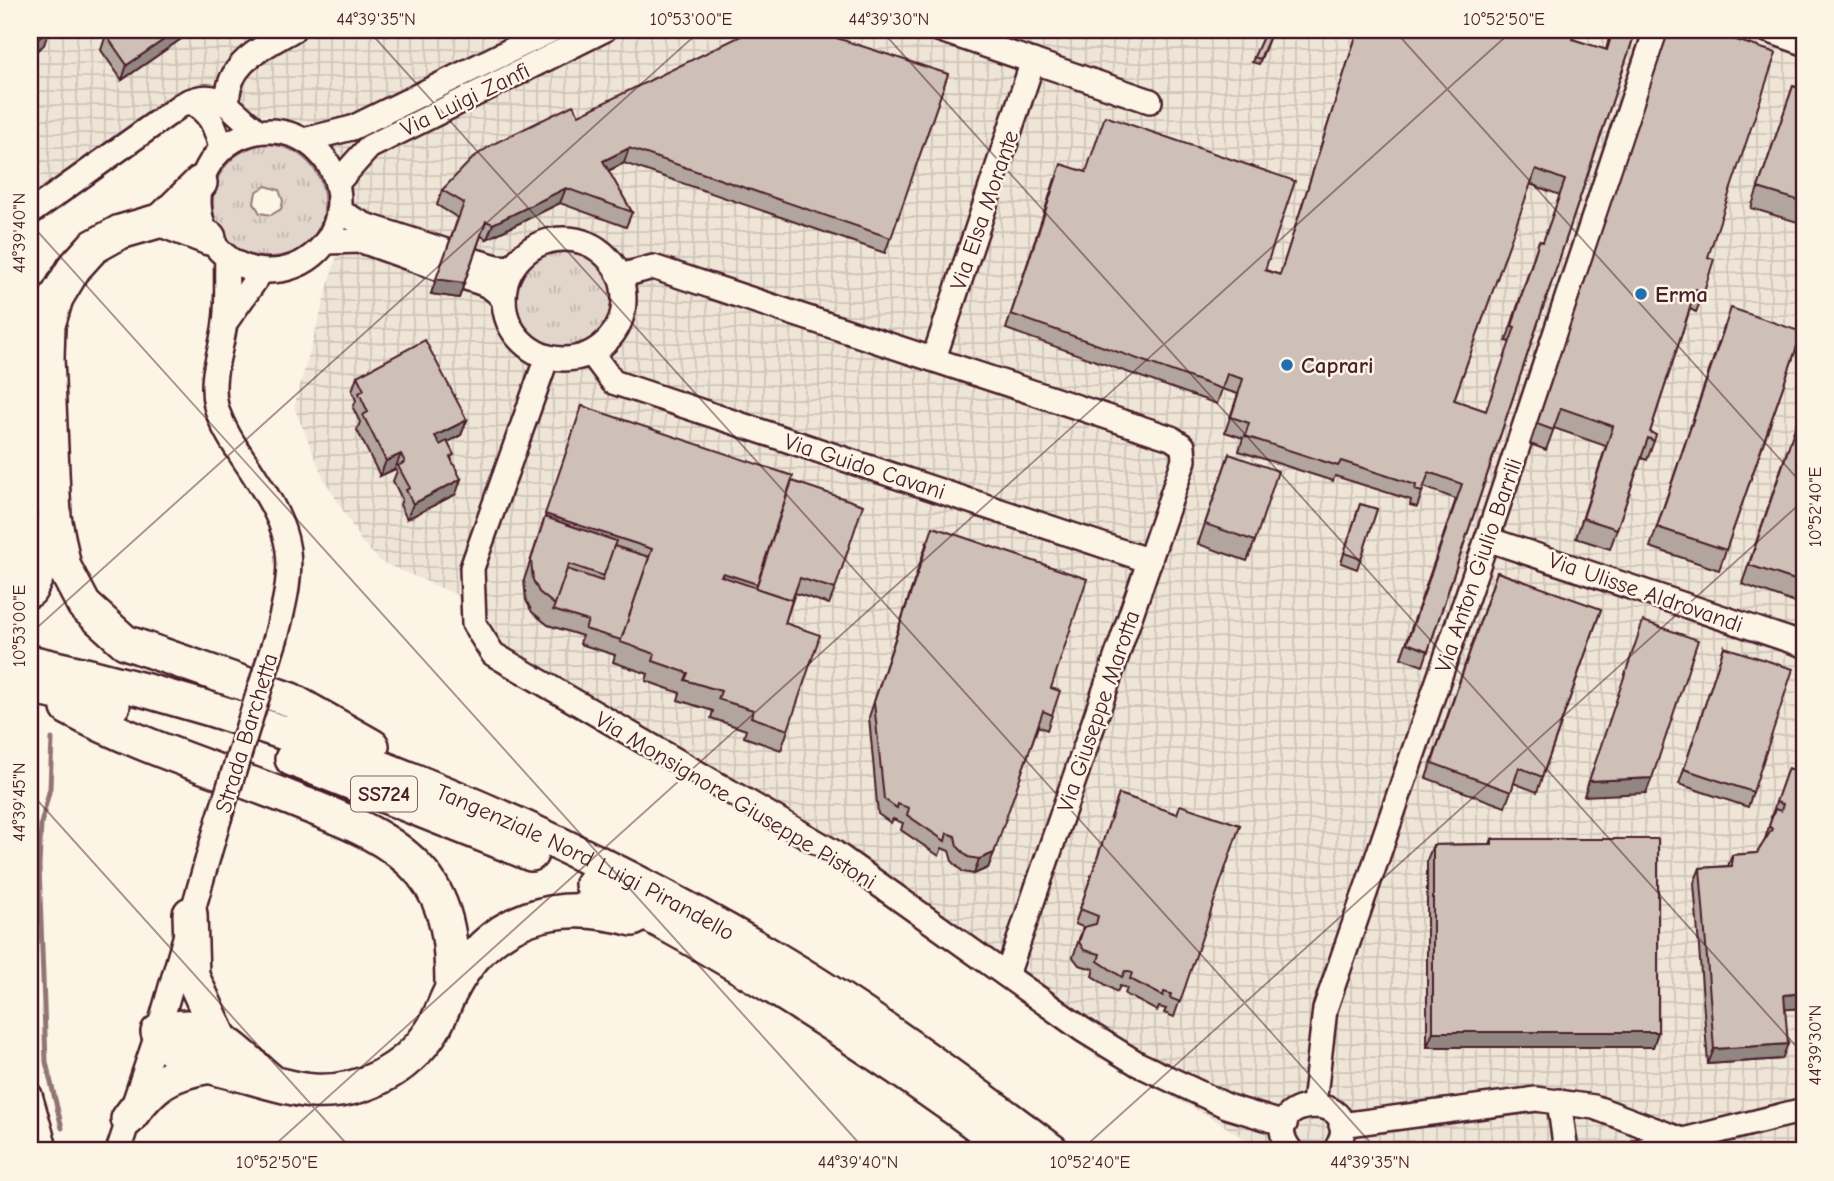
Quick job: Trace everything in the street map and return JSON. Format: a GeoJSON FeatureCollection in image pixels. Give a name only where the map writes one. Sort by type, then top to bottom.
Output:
{"type":"FeatureCollection","features":[{"type":"Feature","properties":{"kind":"highway"},"geometry":{"type":"LineString","coordinates":[[200,183],[162,220],[120,232],[93,247],[74,268],[56,298],[47,340],[54,517],[64,567],[74,592],[111,632],[163,657],[291,700],[363,741],[410,762],[491,811]]}},
{"type":"Feature","properties":{"kind":"highway"},"geometry":{"type":"LineString","coordinates":[[162,220],[218,248]]}},
{"type":"Feature","properties":{"kind":"highway"},"geometry":{"type":"LineString","coordinates":[[30,590],[47,554],[54,517]]}},
{"type":"Feature","properties":{"kind":"highway"},"geometry":{"type":"LineString","coordinates":[[33,679],[56,701],[104,726],[330,815],[385,842],[422,873],[443,908],[449,930],[452,989]]}},
{"type":"Feature","properties":{"kind":"highway","name":"Tangenziale Nord Luigi Pirandello"},"geometry":{"type":"LineString","coordinates":[[33,679],[115,682],[230,715],[349,755],[491,811],[651,889],[785,964],[878,1025],[1052,1151]]}},
{"type":"Feature","properties":{"kind":"highway","name":"Tangenziale Nord Luigi Pirandello"},"geometry":{"type":"LineString","coordinates":[[33,679],[321,769],[513,846],[718,953],[821,1015],[1013,1151]]}},
{"type":"Feature","properties":{"kind":"highway"},"geometry":{"type":"LineString","coordinates":[[158,1032],[178,1054],[216,1054],[272,1082],[314,1091],[368,1083],[409,1058],[436,1024],[452,989],[495,937],[525,920],[561,910],[578,909],[614,914],[718,953]]}},
{"type":"Feature","properties":{"kind":"highway"},"geometry":{"type":"LineString","coordinates":[[190,914],[192,976],[216,1054]]}},
{"type":"Feature","properties":{"kind":"highway"},"geometry":{"type":"LineString","coordinates":[[128,1119],[148,1091],[216,1054]]}},
{"type":"Feature","properties":{"kind":"street"},"geometry":{"type":"LineString","coordinates":[[228,106],[228,84],[235,69],[263,47],[293,30]]}},
{"type":"Feature","properties":{"kind":"street","name":"Via Luigi Zanfi"},"geometry":{"type":"LineString","coordinates":[[304,139],[352,128],[550,30]]}},
{"type":"Feature","properties":{"kind":"street","name":"Via Luigi Zanfi"},"geometry":{"type":"LineString","coordinates":[[337,183],[369,147],[604,30]]}},
{"type":"Feature","properties":{"kind":"street"},"geometry":{"type":"LineString","coordinates":[[941,30],[1150,101]]}},
{"type":"Feature","properties":{"kind":"street","name":"Via Anton Giulio Barrili"},"geometry":{"type":"LineString","coordinates":[[1314,1104],[1325,1009],[1488,539],[1656,30]]}},
{"type":"Feature","properties":{"kind":"street"},"geometry":{"type":"LineString","coordinates":[[1766,30],[1804,43]]}},
{"type":"Feature","properties":{"kind":"street","name":"Via Elsa Morante"},"geometry":{"type":"LineString","coordinates":[[934,358],[1033,61]]}},
{"type":"Feature","properties":{"kind":"street"},"geometry":{"type":"LineString","coordinates":[[30,213],[189,101],[204,94],[216,97],[258,131]]}},
{"type":"Feature","properties":{"kind":"street"},"geometry":{"type":"LineString","coordinates":[[189,101],[204,109],[215,125],[221,148]]}},
{"type":"Feature","properties":{"kind":"street"},"geometry":{"type":"LineString","coordinates":[[258,131],[278,131],[304,139],[323,155],[337,183],[338,211],[326,242],[312,257],[297,265],[261,271],[244,267],[218,248],[199,212],[200,183],[205,169],[221,148],[236,138],[258,131]]}},
{"type":"Feature","properties":{"kind":"street"},"geometry":{"type":"LineString","coordinates":[[326,242],[362,241],[443,260],[338,211]]}},
{"type":"Feature","properties":{"kind":"street"},"geometry":{"type":"LineString","coordinates":[[557,239],[576,240],[602,252],[620,276],[624,296],[622,315],[608,341],[592,354],[568,359],[547,357],[535,352],[517,337],[505,314],[504,301],[512,268],[535,246],[557,239]]}},
{"type":"Feature","properties":{"kind":"street","name":"Strada Barchetta"},"geometry":{"type":"LineString","coordinates":[[118,1151],[158,1032],[190,914],[276,637],[288,589],[291,561],[285,535],[272,502],[225,430],[216,406],[215,362],[225,323],[218,248]]}},
{"type":"Feature","properties":{"kind":"street"},"geometry":{"type":"LineString","coordinates":[[620,276],[653,267],[934,358]]}},
{"type":"Feature","properties":{"kind":"street"},"geometry":{"type":"LineString","coordinates":[[504,301],[497,290],[469,269],[512,268]]}},
{"type":"Feature","properties":{"kind":"street","name":"Strada Barchetta"},"geometry":{"type":"LineString","coordinates":[[225,323],[261,271]]}},
{"type":"Feature","properties":{"kind":"street","name":"Via Guido Cavani"},"geometry":{"type":"LineString","coordinates":[[592,354],[613,382],[1150,561]]}},
{"type":"Feature","properties":{"kind":"street","name":"Via Monsignore Giuseppe Pistoni"},"geometry":{"type":"LineString","coordinates":[[547,357],[472,568],[474,624],[493,654],[832,851],[1083,1030],[1138,1064],[1229,1107],[1285,1124]]}},
{"type":"Feature","properties":{"kind":"street","name":"Via Giuseppe Marotta"},"geometry":{"type":"LineString","coordinates":[[934,358],[1171,438],[1183,446],[1184,460],[1007,975]]}},
{"type":"Feature","properties":{"kind":"street","name":"Via Ulisse Aldrovandi"},"geometry":{"type":"LineString","coordinates":[[1488,539],[1804,645]]}},
{"type":"Feature","properties":{"kind":"street"},"geometry":{"type":"LineString","coordinates":[[30,1095],[46,1151]]}},
{"type":"Feature","properties":{"kind":"street"},"geometry":{"type":"LineString","coordinates":[[1341,1125],[1536,1099],[1594,1107],[1685,1141]]}},
{"type":"Feature","properties":{"kind":"street"},"geometry":{"type":"LineString","coordinates":[[1559,1101],[1566,1151]]}},
{"type":"Feature","properties":{"kind":"street"},"geometry":{"type":"LineString","coordinates":[[1291,1151],[1285,1141],[1285,1124],[1296,1109],[1314,1104],[1331,1110],[1341,1125],[1340,1143],[1335,1151]]}},
{"type":"Feature","properties":{"kind":"street"},"geometry":{"type":"LineString","coordinates":[[1639,1151],[1804,1110]]}},
{"type":"Feature","properties":{"kind":"shaded area"},"geometry":{"type":"Polygon","coordinates":[[[30,30],[1804,30],[1804,1151],[1263,1151],[1210,1117],[1093,1055],[808,848],[490,669],[464,632],[457,595],[381,562],[361,541],[323,477],[294,407],[352,201],[318,124],[243,112],[235,100],[190,116],[30,225],[30,30]]]}},
{"type":"Feature","properties":{"kind":"green space"},"geometry":{"type":"Polygon","coordinates":[[[263,144],[289,149],[308,162],[320,179],[324,200],[322,220],[312,238],[295,251],[271,257],[247,254],[230,243],[218,227],[213,208],[215,187],[223,169],[239,153],[263,144]],[[266,186],[256,192],[254,203],[260,213],[271,215],[281,209],[283,201],[279,190],[266,186]]]}},
{"type":"Feature","properties":{"kind":"green space"},"geometry":{"type":"Polygon","coordinates":[[[564,248],[584,251],[607,270],[612,279],[615,299],[612,319],[593,342],[584,347],[564,350],[544,347],[521,328],[516,319],[513,299],[516,279],[535,256],[544,251],[564,248]]]}},
{"type":"Feature","properties":{"kind":"building"},"geometry":{"type":"Polygon","coordinates":[[[30,30],[49,30],[30,45],[30,30]]]}},
{"type":"Feature","properties":{"kind":"building"},"geometry":{"type":"Polygon","coordinates":[[[113,30],[178,30],[127,65],[106,35],[113,30]]]}},
{"type":"Feature","properties":{"kind":"building"},"geometry":{"type":"Polygon","coordinates":[[[753,30],[812,30],[948,74],[891,238],[629,148],[603,161],[632,212],[566,188],[493,224],[486,221],[464,283],[436,279],[464,203],[442,190],[474,157],[493,144],[573,105],[579,115],[753,30]]]}},
{"type":"Feature","properties":{"kind":"building"},"geometry":{"type":"Polygon","coordinates":[[[1266,30],[1272,31],[1260,59],[1254,57],[1266,30]]]}},
{"type":"Feature","properties":{"kind":"building","name":"Caprari"},"geometry":{"type":"Polygon","coordinates":[[[1358,30],[1575,30],[1572,39],[1607,50],[1613,30],[1636,30],[1428,651],[1407,643],[1462,484],[1429,472],[1422,492],[1415,490],[1416,485],[1341,461],[1338,466],[1245,436],[1249,423],[1231,417],[1243,379],[1227,374],[1222,389],[1011,314],[1061,164],[1086,172],[1105,116],[1295,181],[1265,270],[1280,275],[1358,30]],[[1536,169],[1454,400],[1486,411],[1515,327],[1512,326],[1539,241],[1543,242],[1565,180],[1536,169]]]}},
{"type":"Feature","properties":{"kind":"building","name":"Erma"},"geometry":{"type":"Polygon","coordinates":[[[1669,30],[1706,30],[1776,53],[1708,257],[1714,259],[1704,292],[1696,289],[1650,432],[1656,435],[1654,441],[1648,438],[1617,529],[1583,518],[1613,426],[1561,408],[1553,430],[1537,424],[1669,30]]]}},
{"type":"Feature","properties":{"kind":"building"},"geometry":{"type":"Polygon","coordinates":[[[1793,86],[1804,90],[1804,202],[1758,188],[1793,86]]]}},
{"type":"Feature","properties":{"kind":"building"},"geometry":{"type":"Polygon","coordinates":[[[1731,308],[1802,332],[1726,550],[1657,527],[1731,308]]]}},
{"type":"Feature","properties":{"kind":"building"},"geometry":{"type":"Polygon","coordinates":[[[425,340],[467,420],[435,436],[440,445],[447,441],[454,455],[450,457],[461,479],[413,504],[406,490],[410,488],[398,466],[405,462],[401,454],[386,461],[363,415],[368,412],[359,393],[364,390],[357,376],[425,340]]]}},
{"type":"Feature","properties":{"kind":"building"},"geometry":{"type":"Polygon","coordinates":[[[1804,402],[1804,583],[1749,565],[1804,402]]]}},
{"type":"Feature","properties":{"kind":"building"},"geometry":{"type":"Polygon","coordinates":[[[582,406],[793,476],[757,584],[723,573],[721,576],[792,600],[785,623],[820,635],[788,730],[751,717],[753,710],[718,699],[721,691],[685,680],[688,673],[653,661],[655,654],[620,642],[652,549],[545,514],[582,406]]]}},
{"type":"Feature","properties":{"kind":"building"},"geometry":{"type":"Polygon","coordinates":[[[1229,454],[1278,471],[1255,541],[1205,524],[1229,454]]]}},
{"type":"Feature","properties":{"kind":"building"},"geometry":{"type":"Polygon","coordinates":[[[792,481],[863,505],[835,589],[800,578],[792,600],[756,588],[792,481]]]}},
{"type":"Feature","properties":{"kind":"building"},"geometry":{"type":"Polygon","coordinates":[[[1360,504],[1377,509],[1361,559],[1344,553],[1360,504]]]}},
{"type":"Feature","properties":{"kind":"building"},"geometry":{"type":"Polygon","coordinates":[[[545,517],[616,541],[604,576],[569,564],[555,605],[539,592],[533,580],[531,560],[545,517]]]}},
{"type":"Feature","properties":{"kind":"building"},"geometry":{"type":"Polygon","coordinates":[[[933,527],[1087,579],[1051,688],[1060,691],[1052,715],[1043,711],[994,853],[979,859],[968,857],[957,846],[955,836],[947,833],[945,841],[907,815],[909,808],[898,804],[897,808],[884,799],[874,702],[933,527]]]}},
{"type":"Feature","properties":{"kind":"building"},"geometry":{"type":"Polygon","coordinates":[[[614,546],[649,557],[621,640],[585,629],[588,621],[553,610],[567,569],[602,581],[614,546]]]}},
{"type":"Feature","properties":{"kind":"building"},"geometry":{"type":"Polygon","coordinates":[[[1497,572],[1601,609],[1542,777],[1519,767],[1511,792],[1432,763],[1497,572]]]}},
{"type":"Feature","properties":{"kind":"building"},"geometry":{"type":"Polygon","coordinates":[[[1643,621],[1698,640],[1652,778],[1589,781],[1643,621]]]}},
{"type":"Feature","properties":{"kind":"building"},"geometry":{"type":"Polygon","coordinates":[[[1724,647],[1793,669],[1753,792],[1684,769],[1724,647]]]}},
{"type":"Feature","properties":{"kind":"building"},"geometry":{"type":"Polygon","coordinates":[[[1804,740],[1804,993],[1784,995],[1788,1044],[1714,1049],[1700,868],[1732,866],[1732,855],[1757,853],[1772,829],[1769,826],[1775,809],[1781,811],[1783,804],[1776,802],[1788,768],[1794,770],[1804,740]]]}},
{"type":"Feature","properties":{"kind":"building"},"geometry":{"type":"Polygon","coordinates":[[[1119,794],[1177,814],[1180,805],[1240,825],[1180,1002],[1170,998],[1171,994],[1164,992],[1163,996],[1130,979],[1132,973],[1125,971],[1122,977],[1098,961],[1100,954],[1084,950],[1079,942],[1084,927],[1096,924],[1098,916],[1080,909],[1119,794]]]}},
{"type":"Feature","properties":{"kind":"building"},"geometry":{"type":"Polygon","coordinates":[[[1492,839],[1658,839],[1658,1032],[1433,1032],[1433,845],[1492,844],[1492,839]]]}},
{"type":"Feature","properties":{"kind":"building"},"geometry":{"type":"Polygon","coordinates":[[[1804,1145],[1804,1151],[1788,1151],[1788,1147],[1804,1145]]]}},
{"type":"Feature","properties":{"kind":"waterway"},"geometry":{"type":"LineString","coordinates":[[52,739],[50,788],[41,824],[39,866],[46,1062],[62,1128]]}},
{"type":"Feature","properties":{"kind":"place","name":"Erma"},"geometry":{"type":"Point","coordinates":[1641,294]}},
{"type":"Feature","properties":{"kind":"place","name":"Caprari"},"geometry":{"type":"Point","coordinates":[1287,365]}}]}
